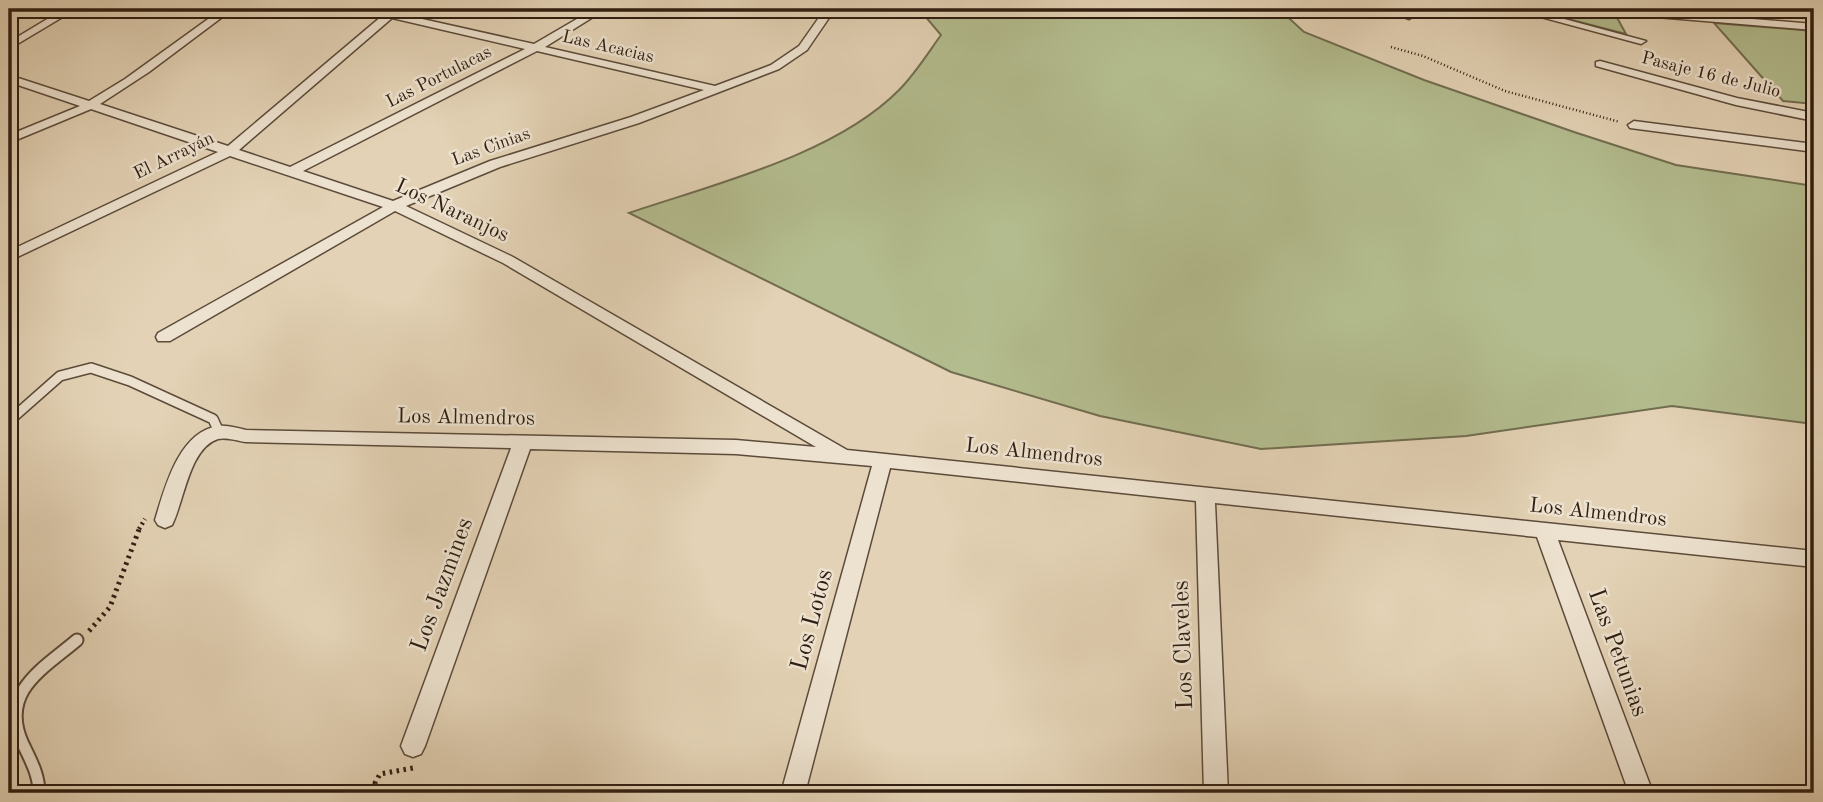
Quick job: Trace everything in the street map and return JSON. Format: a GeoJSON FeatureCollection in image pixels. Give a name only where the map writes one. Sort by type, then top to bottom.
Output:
{"type":"FeatureCollection","features":[{"type":"Feature","properties":{"kind":"street"},"geometry":{"type":"LineString","coordinates":[[9,46],[71,9]]}},
{"type":"Feature","properties":{"kind":"street"},"geometry":{"type":"LineString","coordinates":[[9,139],[91,105],[157,63],[228,9]]}},
{"type":"Feature","properties":{"kind":"street","name":"Las Acacias"},"geometry":{"type":"LineString","coordinates":[[367,9],[719,90]]}},
{"type":"Feature","properties":{"kind":"street","name":"El Arrayán"},"geometry":{"type":"LineString","coordinates":[[9,257],[230,151],[390,14],[402,9]]}},
{"type":"Feature","properties":{"kind":"street","name":"Las Portulacas"},"geometry":{"type":"LineString","coordinates":[[291,172],[535,48],[601,9]]}},
{"type":"Feature","properties":{"kind":"street","name":"Las Cinias"},"geometry":{"type":"LineString","coordinates":[[164,337],[394,206],[508,159],[616,126],[719,90],[775,66],[796,54],[808,42],[830,9]]}},
{"type":"Feature","properties":{"kind":"street"},"geometry":{"type":"LineString","coordinates":[[1389,9],[1409,16]]}},
{"type":"Feature","properties":{"kind":"street"},"geometry":{"type":"LineString","coordinates":[[1516,9],[1643,45],[1624,12]]}},
{"type":"Feature","properties":{"kind":"street"},"geometry":{"type":"LineString","coordinates":[[1596,9],[1814,27]]}},
{"type":"Feature","properties":{"kind":"street","name":"Pasaje 16 de Julio"},"geometry":{"type":"LineString","coordinates":[[1600,64],[1737,101],[1814,117]]}},
{"type":"Feature","properties":{"kind":"street","name":"Los Naranjos"},"geometry":{"type":"LineString","coordinates":[[9,78],[394,206],[460,235],[508,260],[845,456]]}},
{"type":"Feature","properties":{"kind":"street"},"geometry":{"type":"LineString","coordinates":[[1634,125],[1814,148]]}},
{"type":"Feature","properties":{"kind":"street"},"geometry":{"type":"LineString","coordinates":[[158,514],[173,494],[197,445],[205,437],[219,432]]}},
{"type":"Feature","properties":{"kind":"street","name":"Los Almendros"},"geometry":{"type":"LineString","coordinates":[[219,432],[246,436],[736,447],[845,456],[1806,558]]}},
{"type":"Feature","properties":{"kind":"street","name":"Los Jazmines"},"geometry":{"type":"LineString","coordinates":[[413,746],[523,442]]}},
{"type":"Feature","properties":{"kind":"street","name":"Los Lotos"},"geometry":{"type":"LineString","coordinates":[[793,793],[883,460]]}},
{"type":"Feature","properties":{"kind":"street","name":"Los Claveles"},"geometry":{"type":"LineString","coordinates":[[1205,494],[1216,793]]}},
{"type":"Feature","properties":{"kind":"street","name":"Las Petunias"},"geometry":{"type":"LineString","coordinates":[[1544,530],[1641,793]]}},
{"type":"Feature","properties":{"kind":"street"},"geometry":{"type":"LineString","coordinates":[[1806,558],[1814,573]]}},
{"type":"Feature","properties":{"kind":"lane"},"geometry":{"type":"LineString","coordinates":[[9,421],[60,376],[91,368],[130,381],[213,419],[219,432]]}},
{"type":"Feature","properties":{"kind":"lane"},"geometry":{"type":"LineString","coordinates":[[39,793],[40,779],[17,731],[12,714],[13,698],[77,640]]}},
{"type":"Feature","properties":{"kind":"path"},"geometry":{"type":"LineString","coordinates":[[1391,47],[1423,56],[1505,91],[1634,125]]}},
{"type":"Feature","properties":{"kind":"path"},"geometry":{"type":"LineString","coordinates":[[77,640],[102,620],[122,579],[134,535],[158,514]]}},
{"type":"Feature","properties":{"kind":"path"},"geometry":{"type":"LineString","coordinates":[[386,793],[375,783],[380,774],[419,767],[420,755],[413,746]]}},
{"type":"Feature","properties":{"kind":"green space"},"geometry":{"type":"Polygon","coordinates":[[[919,9],[1279,9],[1304,32],[1424,80],[1574,132],[1676,165],[1814,186],[1814,424],[1672,406],[1466,436],[1261,449],[1100,416],[951,372],[629,213],[772,165],[842,133],[873,113],[905,84],[941,35],[919,9]]]}},
{"type":"Feature","properties":{"kind":"green space"},"geometry":{"type":"Polygon","coordinates":[[[1529,9],[1569,9],[1615,14],[1626,34],[1529,9]]]}},
{"type":"Feature","properties":{"kind":"green space"},"geometry":{"type":"Polygon","coordinates":[[[1714,23],[1814,31],[1814,104],[1783,101],[1714,23]]]}}]}
